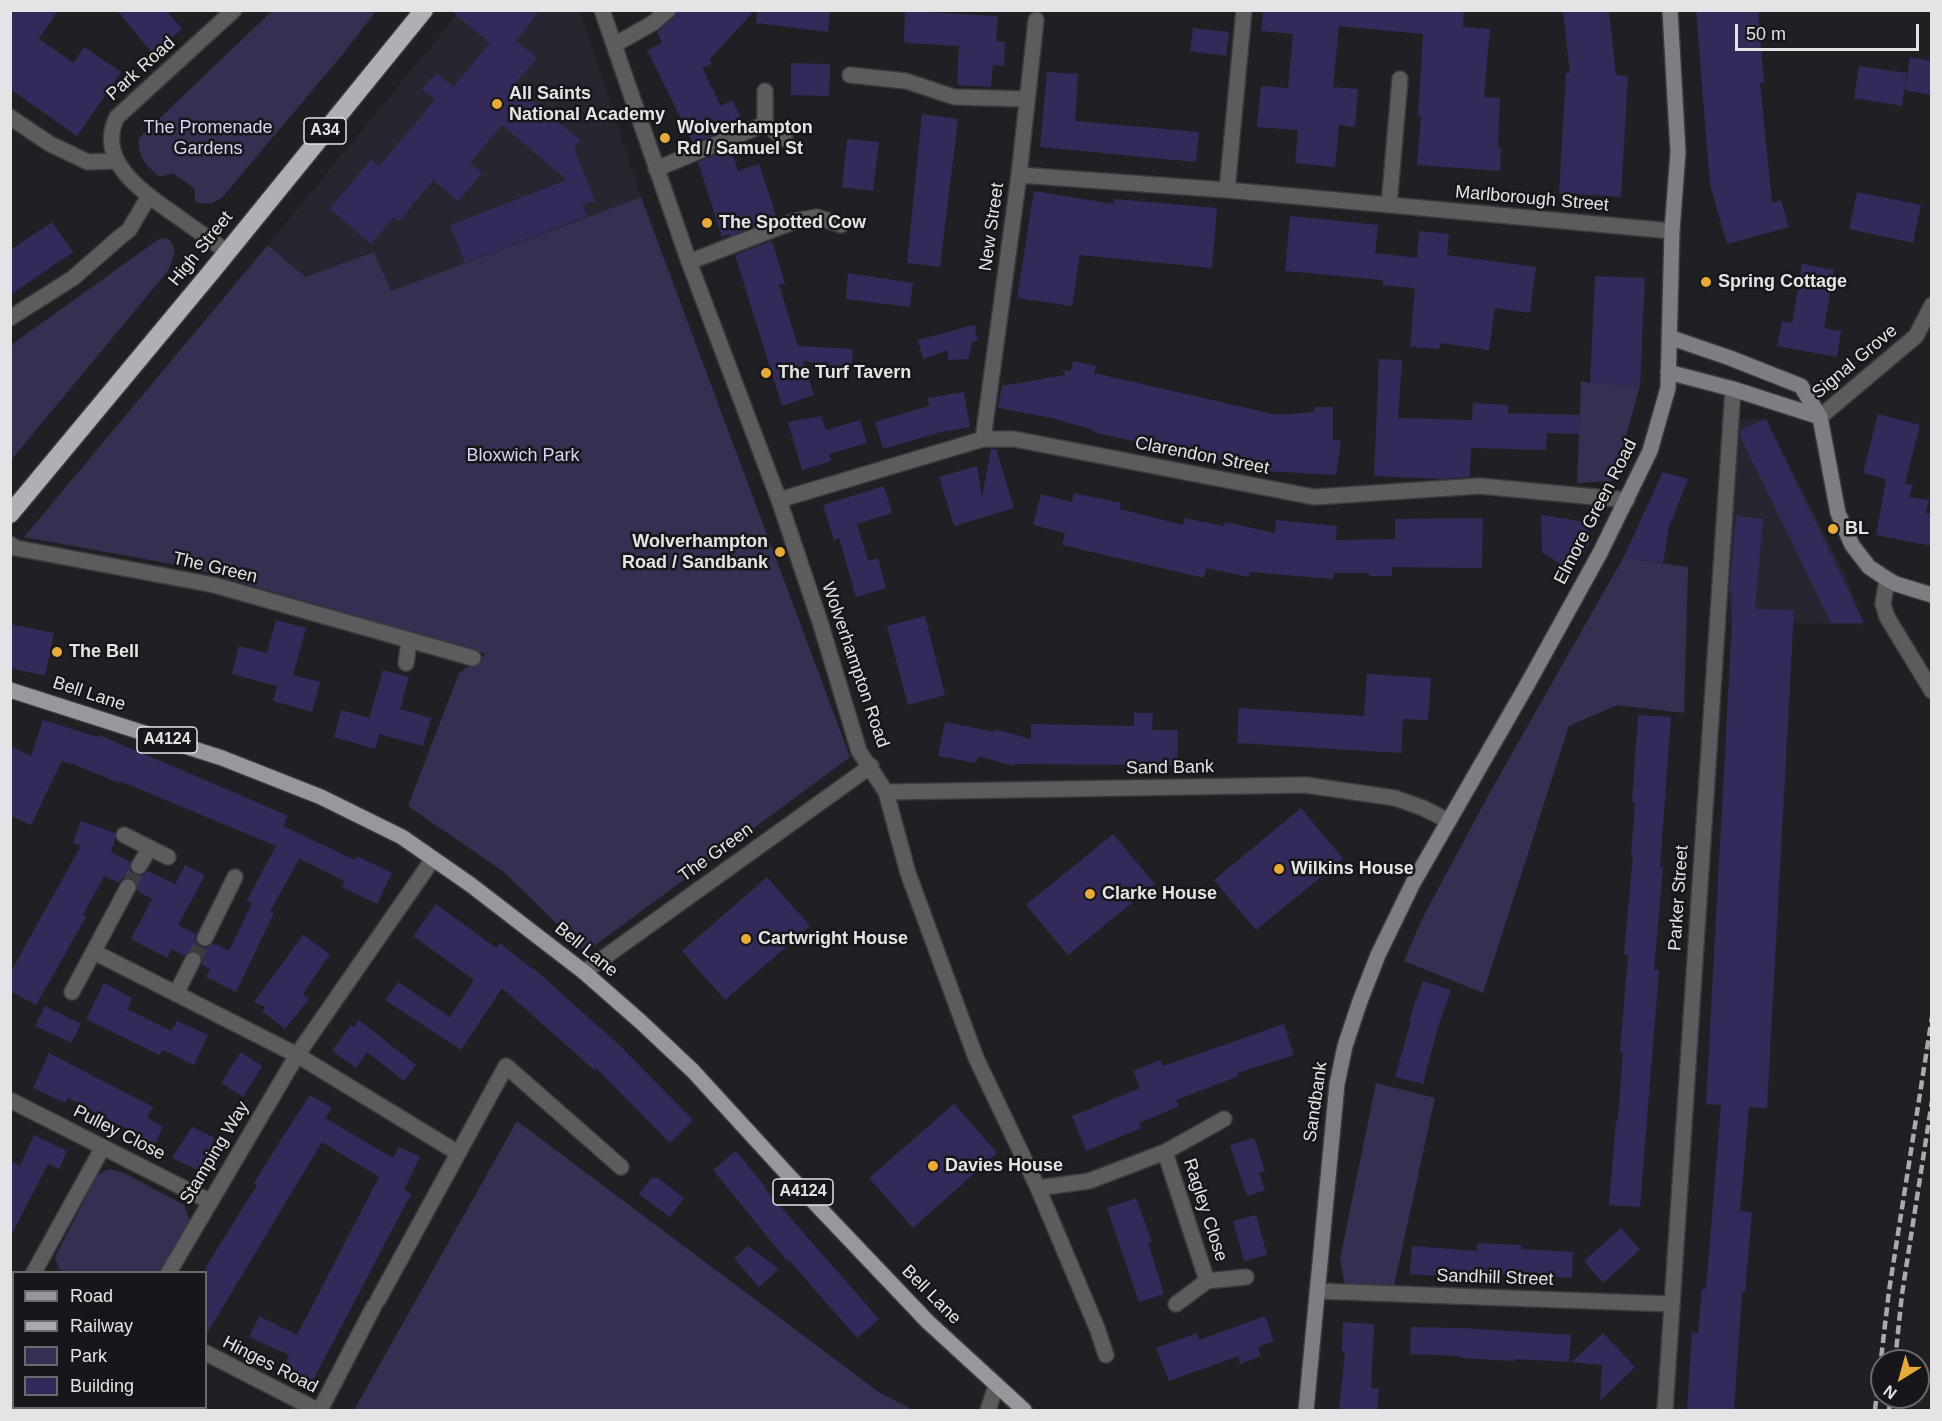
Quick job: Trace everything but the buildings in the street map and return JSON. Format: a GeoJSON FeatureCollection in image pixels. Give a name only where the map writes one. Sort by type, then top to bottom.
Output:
{"type":"FeatureCollection","features":[{"type":"Feature","properties":{"kind":"highway","name":"High Street"},"geometry":{"type":"LineString","coordinates":[[10,514],[424,10]]}},
{"type":"Feature","properties":{"kind":"main road","name":"Elmore Green Road"},"geometry":{"type":"LineString","coordinates":[[1449,821],[1527,685],[1627,500],[1650,451],[1668,388],[1672,231],[1678,152],[1670,10]]}},
{"type":"Feature","properties":{"kind":"main road"},"geometry":{"type":"LineString","coordinates":[[1669,337],[1801,386],[1820,417],[1838,513],[1852,545],[1869,567],[1887,579],[1932,595]]}},
{"type":"Feature","properties":{"kind":"main road"},"geometry":{"type":"LineString","coordinates":[[1668,372],[1733,389],[1820,417]]}},
{"type":"Feature","properties":{"kind":"main road","name":"Bell Lane"},"geometry":{"type":"LineString","coordinates":[[10,690],[222,758],[321,797],[402,837],[515,917],[584,972],[693,1071],[928,1322],[1024,1410]]}},
{"type":"Feature","properties":{"kind":"main road","name":"Sandbank"},"geometry":{"type":"LineString","coordinates":[[1306,1410],[1335,1094],[1345,1046],[1378,954],[1413,883],[1449,821]]}},
{"type":"Feature","properties":{"kind":"street","name":"Park Road"},"geometry":{"type":"LineString","coordinates":[[117,161],[112,141],[117,117],[234,10]]}},
{"type":"Feature","properties":{"kind":"street","name":"Wolverhampton Road"},"geometry":{"type":"LineString","coordinates":[[602,10],[689,262],[779,500],[821,625],[859,751],[886,792],[908,873],[976,1058],[1038,1188],[1106,1354]]}},
{"type":"Feature","properties":{"kind":"street"},"geometry":{"type":"LineString","coordinates":[[614,45],[653,23],[668,10]]}},
{"type":"Feature","properties":{"kind":"street"},"geometry":{"type":"LineString","coordinates":[[1227,190],[1244,10]]}},
{"type":"Feature","properties":{"kind":"street","name":"New Street"},"geometry":{"type":"LineString","coordinates":[[983,439],[1019,176],[1036,20]]}},
{"type":"Feature","properties":{"kind":"street"},"geometry":{"type":"LineString","coordinates":[[850,75],[906,81],[954,97],[1026,99]]}},
{"type":"Feature","properties":{"kind":"street"},"geometry":{"type":"LineString","coordinates":[[1389,205],[1401,78]]}},
{"type":"Feature","properties":{"kind":"street"},"geometry":{"type":"LineString","coordinates":[[765,91],[765,124]]}},
{"type":"Feature","properties":{"kind":"street"},"geometry":{"type":"LineString","coordinates":[[10,117],[50,144],[88,162],[117,161],[129,179],[149,196],[226,252]]}},
{"type":"Feature","properties":{"kind":"street"},"geometry":{"type":"LineString","coordinates":[[656,169],[765,124]]}},
{"type":"Feature","properties":{"kind":"street"},"geometry":{"type":"LineString","coordinates":[[765,124],[785,139]]}},
{"type":"Feature","properties":{"kind":"street","name":"Marlborough Street"},"geometry":{"type":"LineString","coordinates":[[1019,176],[1227,190],[1672,231]]}},
{"type":"Feature","properties":{"kind":"street"},"geometry":{"type":"LineString","coordinates":[[10,318],[73,278],[129,230],[149,196]]}},
{"type":"Feature","properties":{"kind":"street"},"geometry":{"type":"LineString","coordinates":[[689,262],[795,221],[817,217],[841,225]]}},
{"type":"Feature","properties":{"kind":"street","name":"Signal Grove"},"geometry":{"type":"LineString","coordinates":[[1820,417],[1916,336],[1932,305]]}},
{"type":"Feature","properties":{"kind":"street","name":"Parker Street"},"geometry":{"type":"LineString","coordinates":[[1665,1410],[1733,389]]}},
{"type":"Feature","properties":{"kind":"street","name":"Clarendon Street"},"geometry":{"type":"LineString","coordinates":[[779,500],[983,439],[1014,439],[1314,497],[1480,486],[1627,500]]}},
{"type":"Feature","properties":{"kind":"street","name":"The Green"},"geometry":{"type":"LineString","coordinates":[[10,544],[16,548],[214,585],[473,658]]}},
{"type":"Feature","properties":{"kind":"street"},"geometry":{"type":"LineString","coordinates":[[1887,579],[1883,604],[1887,617],[1932,691]]}},
{"type":"Feature","properties":{"kind":"street"},"geometry":{"type":"LineString","coordinates":[[406,663],[409,641]]}},
{"type":"Feature","properties":{"kind":"street","name":"The Green"},"geometry":{"type":"LineString","coordinates":[[584,972],[871,766]]}},
{"type":"Feature","properties":{"kind":"street","name":"Sand Bank"},"geometry":{"type":"LineString","coordinates":[[886,792],[1306,785],[1395,798],[1449,821]]}},
{"type":"Feature","properties":{"kind":"street"},"geometry":{"type":"LineString","coordinates":[[124,835],[168,857]]}},
{"type":"Feature","properties":{"kind":"street"},"geometry":{"type":"LineString","coordinates":[[139,866],[150,848]]}},
{"type":"Feature","properties":{"kind":"street","name":"Stamping Way"},"geometry":{"type":"LineString","coordinates":[[170,1271],[297,1055],[433,859]]}},
{"type":"Feature","properties":{"kind":"street"},"geometry":{"type":"LineString","coordinates":[[205,938],[235,877]]}},
{"type":"Feature","properties":{"kind":"street"},"geometry":{"type":"LineString","coordinates":[[72,992],[128,887]]}},
{"type":"Feature","properties":{"kind":"street"},"geometry":{"type":"LineString","coordinates":[[94,952],[297,1055],[458,1153],[506,1066],[621,1167]]}},
{"type":"Feature","properties":{"kind":"street"},"geometry":{"type":"LineString","coordinates":[[176,994],[193,960]]}},
{"type":"Feature","properties":{"kind":"street","name":"Pulley Close"},"geometry":{"type":"LineString","coordinates":[[10,1100],[209,1201]]}},
{"type":"Feature","properties":{"kind":"street","name":"Ragley Close"},"geometry":{"type":"LineString","coordinates":[[1038,1188],[1089,1181],[1165,1152],[1224,1119]]}},
{"type":"Feature","properties":{"kind":"street"},"geometry":{"type":"LineString","coordinates":[[36,1271],[104,1147]]}},
{"type":"Feature","properties":{"kind":"street","name":"Ragley Close"},"geometry":{"type":"LineString","coordinates":[[1165,1152],[1207,1281]]}},
{"type":"Feature","properties":{"kind":"street","name":"Hinges Road"},"geometry":{"type":"LineString","coordinates":[[207,1354],[318,1410],[458,1153]]}},
{"type":"Feature","properties":{"kind":"street","name":"Ragley Close"},"geometry":{"type":"LineString","coordinates":[[1176,1304],[1207,1281],[1246,1277]]}},
{"type":"Feature","properties":{"kind":"street","name":"Sandhill Street"},"geometry":{"type":"LineString","coordinates":[[1317,1291],[1672,1304]]}},
{"type":"Feature","properties":{"kind":"street"},"geometry":{"type":"LineString","coordinates":[[988,1410],[996,1386]]}},
{"type":"Feature","properties":{"kind":"shaded area","name":"All Saints National Academy"},"geometry":{"type":"Polygon","coordinates":[[[460,11],[580,11],[641,197],[391,291],[374,252],[305,277],[268,245],[460,11]]]}},
{"type":"Feature","properties":{"kind":"shaded area"},"geometry":{"type":"Polygon","coordinates":[[[1730,419],[1766,419],[1844,573],[1865,625],[1729,621],[1730,419]]]}},
{"type":"Feature","properties":{"kind":"green space","name":"The Promenade Gardens"},"geometry":{"type":"Polygon","coordinates":[[[273,10],[376,11],[225,194],[212,203],[195,202],[195,189],[173,173],[160,177],[147,165],[139,150],[139,138],[273,10]]]}},
{"type":"Feature","properties":{"kind":"green space","name":"Bloxwich Park"},"geometry":{"type":"Polygon","coordinates":[[[641,197],[850,757],[586,952],[504,872],[408,806],[459,673],[486,654],[188,567],[24,537],[268,245],[305,277],[374,252],[391,291],[641,197]]]}},
{"type":"Feature","properties":{"kind":"green space"},"geometry":{"type":"Polygon","coordinates":[[[166,238],[173,245],[174,250],[167,272],[11,460],[11,345],[159,239],[166,238]]]}},
{"type":"Feature","properties":{"kind":"green space"},"geometry":{"type":"Polygon","coordinates":[[[1581,381],[1640,386],[1613,481],[1577,483],[1581,381]]]}},
{"type":"Feature","properties":{"kind":"green space"},"geometry":{"type":"Polygon","coordinates":[[[1623,558],[1688,567],[1684,713],[1617,705],[1569,726],[1483,993],[1404,961],[1423,917],[1489,794],[1623,558]]]}},
{"type":"Feature","properties":{"kind":"green space"},"geometry":{"type":"Polygon","coordinates":[[[1376,1083],[1435,1098],[1393,1290],[1345,1285],[1340,1259],[1376,1083]]]}},
{"type":"Feature","properties":{"kind":"green space"},"geometry":{"type":"Polygon","coordinates":[[[517,1121],[880,1393],[913,1410],[354,1410],[517,1121]]]}},
{"type":"Feature","properties":{"kind":"green space"},"geometry":{"type":"Polygon","coordinates":[[[109,1169],[124,1173],[184,1205],[190,1221],[161,1271],[63,1271],[59,1269],[55,1257],[97,1175],[109,1169]]]}},
{"type":"Feature","properties":{"kind":"tunnel"},"geometry":{"type":"LineString","coordinates":[[128,887],[139,866]]}},
{"type":"Feature","properties":{"kind":"tunnel"},"geometry":{"type":"LineString","coordinates":[[193,960],[205,938]]}},
{"type":"Feature","properties":{"kind":"railway"},"geometry":{"type":"LineString","coordinates":[[1875,1410],[1889,1291],[1932,1017]]}},
{"type":"Feature","properties":{"kind":"railway"},"geometry":{"type":"LineString","coordinates":[[1896,1349],[1902,1294],[1932,1101]]}},
{"type":"Feature","properties":{"kind":"place","name":"All Saints National Academy"},"geometry":{"type":"Point","coordinates":[497,104]}},
{"type":"Feature","properties":{"kind":"place","name":"Wolverhampton Rd / Samuel St"},"geometry":{"type":"Point","coordinates":[665,138]}},
{"type":"Feature","properties":{"kind":"place","name":"The Spotted Cow"},"geometry":{"type":"Point","coordinates":[707,223]}},
{"type":"Feature","properties":{"kind":"place","name":"Spring Cottage"},"geometry":{"type":"Point","coordinates":[1706,282]}},
{"type":"Feature","properties":{"kind":"place","name":"The Turf Tavern"},"geometry":{"type":"Point","coordinates":[766,373]}},
{"type":"Feature","properties":{"kind":"place","name":"BL"},"geometry":{"type":"Point","coordinates":[1833,529]}},
{"type":"Feature","properties":{"kind":"place","name":"Wolverhampton Road / Sandbank"},"geometry":{"type":"Point","coordinates":[780,552]}},
{"type":"Feature","properties":{"kind":"place","name":"The Bell"},"geometry":{"type":"Point","coordinates":[57,652]}},
{"type":"Feature","properties":{"kind":"place","name":"Wilkins House"},"geometry":{"type":"Point","coordinates":[1279,869]}},
{"type":"Feature","properties":{"kind":"place","name":"Clarke House"},"geometry":{"type":"Point","coordinates":[1090,894]}},
{"type":"Feature","properties":{"kind":"place","name":"Cartwright House"},"geometry":{"type":"Point","coordinates":[746,939]}},
{"type":"Feature","properties":{"kind":"place","name":"Davies House"},"geometry":{"type":"Point","coordinates":[933,1166]}}]}
